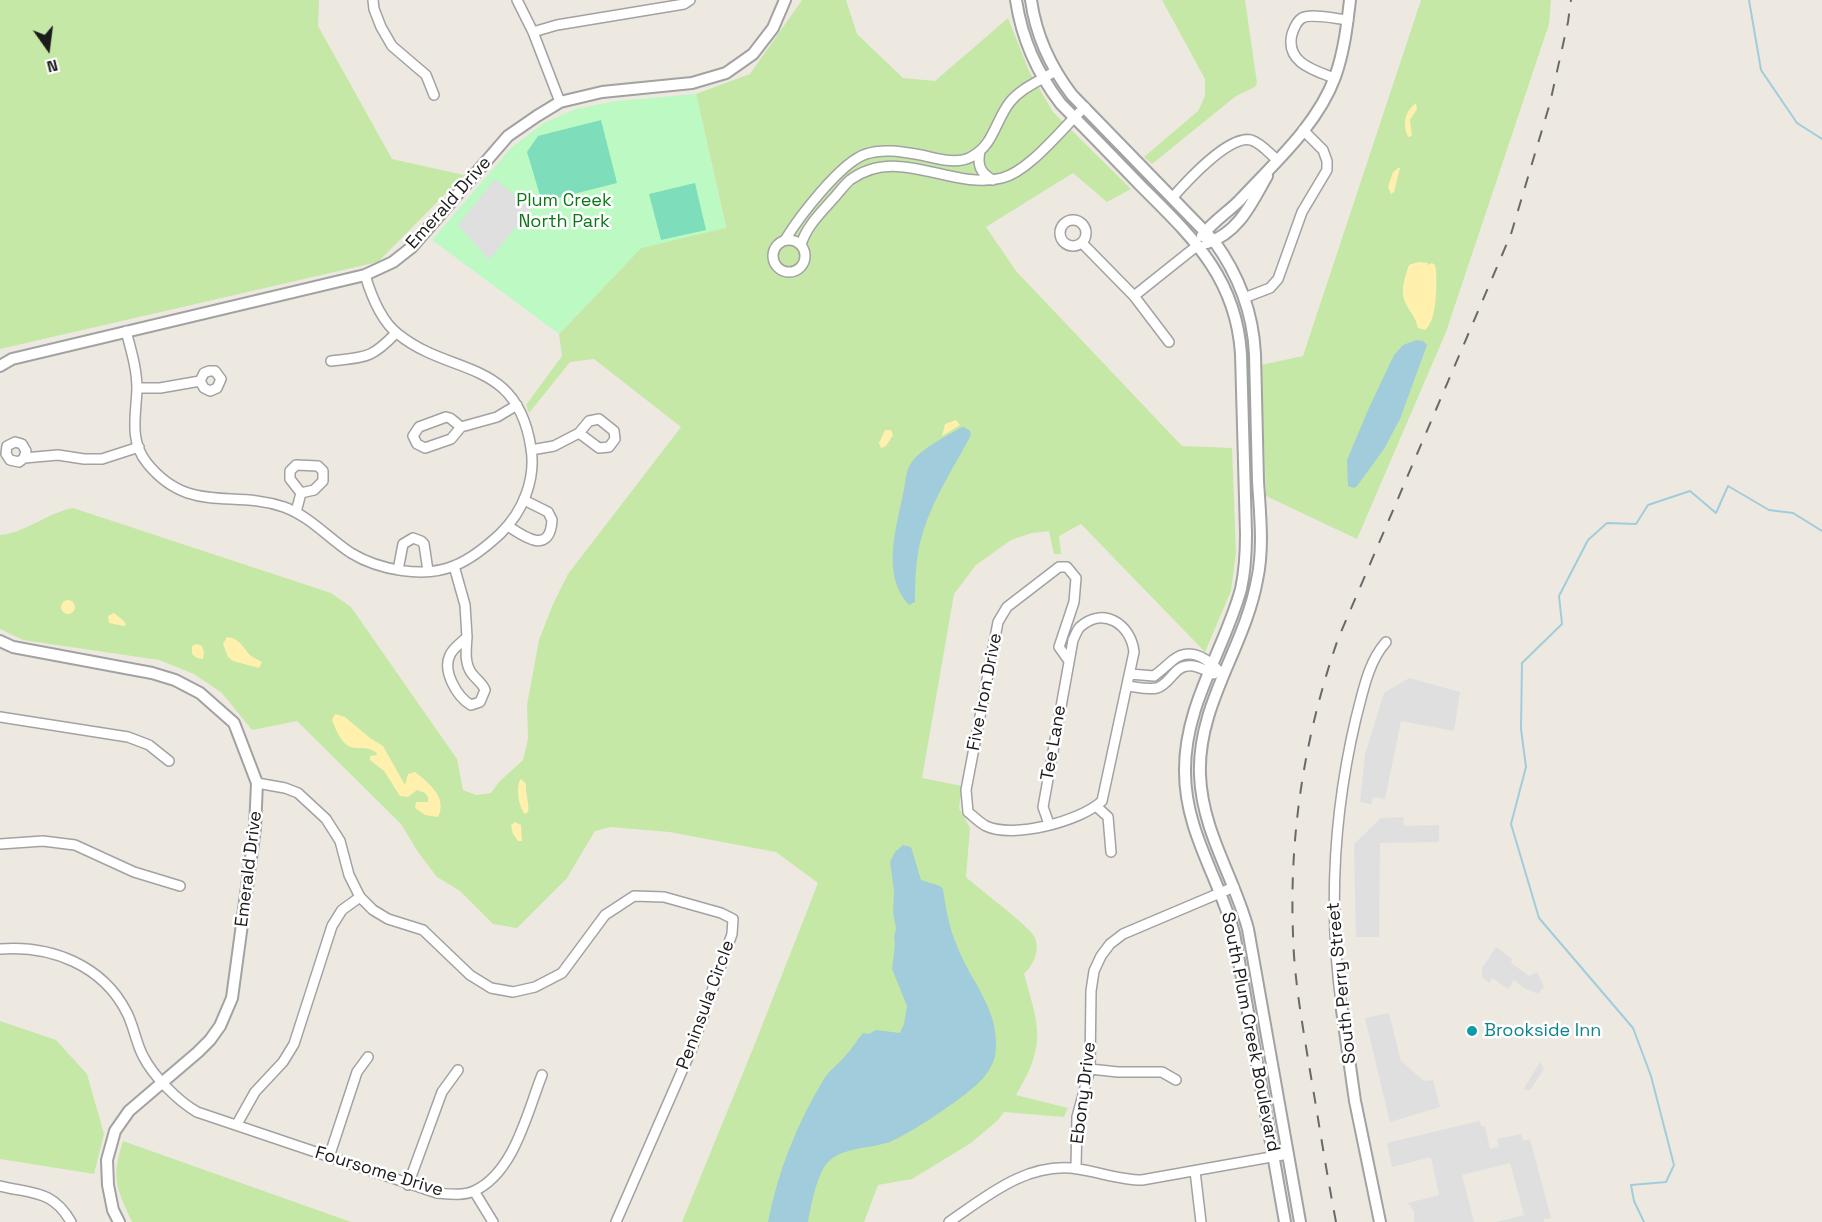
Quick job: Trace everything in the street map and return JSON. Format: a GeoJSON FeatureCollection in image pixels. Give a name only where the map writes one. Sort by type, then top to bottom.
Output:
{"type":"FeatureCollection","features":[{"type":"Feature","properties":{"kind":"street"},"geometry":{"type":"LineString","coordinates":[[373,0],[381,27],[392,46],[426,75],[434,95]]}},
{"type":"Feature","properties":{"kind":"street"},"geometry":{"type":"LineString","coordinates":[[517,0],[533,32],[560,102]]}},
{"type":"Feature","properties":{"kind":"street"},"geometry":{"type":"LineString","coordinates":[[533,32],[557,25],[684,4],[690,0]]}},
{"type":"Feature","properties":{"kind":"street","name":"Emerald Drive"},"geometry":{"type":"LineString","coordinates":[[0,366],[12,359],[365,275],[393,262],[412,247],[508,136],[560,102],[602,92],[692,83],[726,73],[753,54],[773,28],[785,0]]}},
{"type":"Feature","properties":{"kind":"street","name":"South Plum Creek Boulevard"},"geometry":{"type":"LineString","coordinates":[[1016,0],[1023,35],[1043,79],[1074,117],[1198,244],[1225,289],[1238,333],[1241,354],[1245,563],[1238,597],[1195,706],[1185,755],[1186,789],[1194,832],[1230,917],[1285,1222]]}},
{"type":"Feature","properties":{"kind":"street","name":"South Plum Creek Boulevard"},"geometry":{"type":"LineString","coordinates":[[1031,0],[1040,37],[1055,71],[1072,94],[1214,241],[1232,268],[1253,330],[1261,549],[1258,579],[1252,602],[1209,711],[1200,756],[1200,788],[1209,828],[1244,913],[1253,951],[1300,1222]]}},
{"type":"Feature","properties":{"kind":"street"},"geometry":{"type":"LineString","coordinates":[[1134,296],[1198,244],[1206,231],[1235,205],[1303,130],[1319,108],[1334,78],[1343,49],[1350,0]]}},
{"type":"Feature","properties":{"kind":"street"},"geometry":{"type":"LineString","coordinates":[[1334,78],[1307,68],[1297,60],[1292,50],[1291,37],[1294,27],[1301,18],[1311,16],[1348,20]]}},
{"type":"Feature","properties":{"kind":"street"},"geometry":{"type":"LineString","coordinates":[[785,240],[794,225],[840,171],[865,154],[892,150],[959,160],[969,158],[989,141],[1008,105],[1018,93],[1055,71]]}},
{"type":"Feature","properties":{"kind":"street"},"geometry":{"type":"LineString","coordinates":[[801,244],[805,232],[850,180],[872,168],[893,165],[969,180],[993,180],[1014,174],[1085,107]]}},
{"type":"Feature","properties":{"kind":"street"},"geometry":{"type":"LineString","coordinates":[[1244,298],[1270,288],[1278,279],[1302,212],[1327,170],[1323,150],[1303,130]]}},
{"type":"Feature","properties":{"kind":"street"},"geometry":{"type":"LineString","coordinates":[[1173,197],[1228,145],[1240,140],[1259,143],[1277,160]]}},
{"type":"Feature","properties":{"kind":"street"},"geometry":{"type":"LineString","coordinates":[[980,151],[978,160],[980,169],[993,180]]}},
{"type":"Feature","properties":{"kind":"street"},"geometry":{"type":"LineString","coordinates":[[1198,244],[1214,241],[1237,224],[1245,215],[1277,160]]}},
{"type":"Feature","properties":{"kind":"street"},"geometry":{"type":"LineString","coordinates":[[790,239],[801,244],[805,253],[802,265],[794,272],[785,272],[775,266],[772,258],[774,247],[790,239]]}},
{"type":"Feature","properties":{"kind":"street"},"geometry":{"type":"LineString","coordinates":[[1082,243],[1134,296],[1169,342]]}},
{"type":"Feature","properties":{"kind":"street"},"geometry":{"type":"LineString","coordinates":[[126,331],[137,388],[134,423],[139,447],[146,462],[162,479],[193,496],[250,500],[296,512],[310,520],[352,553],[381,566],[398,570],[428,571],[454,566],[474,556],[508,526],[524,500],[530,483],[531,450],[527,430],[517,405],[487,376],[410,343],[396,333],[382,314],[365,275]]}},
{"type":"Feature","properties":{"kind":"street"},"geometry":{"type":"LineString","coordinates":[[331,361],[367,357],[382,347],[396,333]]}},
{"type":"Feature","properties":{"kind":"street"},"geometry":{"type":"LineString","coordinates":[[137,388],[160,388],[201,381]]}},
{"type":"Feature","properties":{"kind":"street"},"geometry":{"type":"LineString","coordinates":[[461,427],[446,417],[419,427],[413,436],[417,444],[425,448],[451,440],[461,427],[497,417],[517,405]]}},
{"type":"Feature","properties":{"kind":"street"},"geometry":{"type":"LineString","coordinates":[[531,450],[554,446],[579,434]]}},
{"type":"Feature","properties":{"kind":"street"},"geometry":{"type":"LineString","coordinates":[[24,458],[58,454],[84,459],[102,459],[139,447]]}},
{"type":"Feature","properties":{"kind":"street"},"geometry":{"type":"LineString","coordinates":[[296,512],[301,493]]}},
{"type":"Feature","properties":{"kind":"street"},"geometry":{"type":"LineString","coordinates":[[508,526],[531,540],[540,540],[548,534],[552,520],[548,512],[524,500]]}},
{"type":"Feature","properties":{"kind":"street"},"geometry":{"type":"LineString","coordinates":[[398,570],[403,544],[413,538],[424,544],[428,571]]}},
{"type":"Feature","properties":{"kind":"street"},"geometry":{"type":"LineString","coordinates":[[454,566],[465,605],[467,637],[467,666],[485,690],[480,702],[471,705],[452,682],[447,667],[451,653],[467,637]]}},
{"type":"Feature","properties":{"kind":"street","name":"Five Iron Drive"},"geometry":{"type":"LineString","coordinates":[[1049,824],[1010,831],[986,826],[968,812],[966,790],[998,622],[1007,607],[1059,567],[1067,567],[1076,578],[1074,602],[1059,647],[1069,661]]}},
{"type":"Feature","properties":{"kind":"street","name":"Tee Lane"},"geometry":{"type":"LineString","coordinates":[[1049,824],[1043,807],[1073,640],[1079,628],[1094,619],[1110,619],[1123,625],[1133,640],[1134,652],[1130,674]]}},
{"type":"Feature","properties":{"kind":"street","name":"Emerald Drive"},"geometry":{"type":"LineString","coordinates":[[0,641],[13,647],[152,673],[176,680],[200,693],[234,723],[257,783],[255,828],[232,998],[220,1026],[210,1040],[129,1111],[115,1131],[107,1160],[108,1185],[113,1210],[119,1222]]}},
{"type":"Feature","properties":{"kind":"street","name":"South Perry Street"},"geometry":{"type":"LineString","coordinates":[[1380,1222],[1355,1101],[1342,1010],[1333,910],[1338,810],[1347,760],[1372,662],[1376,652],[1386,642]]}},
{"type":"Feature","properties":{"kind":"street"},"geometry":{"type":"LineString","coordinates":[[1049,824],[1079,816],[1102,801],[1130,674],[1154,676],[1183,654],[1196,654],[1210,668],[1223,675]]}},
{"type":"Feature","properties":{"kind":"street"},"geometry":{"type":"LineString","coordinates":[[1128,686],[1145,689],[1159,687],[1186,666],[1210,668]]}},
{"type":"Feature","properties":{"kind":"street"},"geometry":{"type":"LineString","coordinates":[[0,717],[128,737],[149,745],[169,761]]}},
{"type":"Feature","properties":{"kind":"street","name":"Peninsula Circle"},"geometry":{"type":"LineString","coordinates":[[257,783],[285,788],[298,794],[326,819],[339,841],[349,874],[360,897],[373,910],[388,919],[423,930],[470,975],[491,988],[513,992],[535,987],[562,973],[606,915],[634,896],[664,897],[732,919],[732,934],[692,1048],[616,1222]]}},
{"type":"Feature","properties":{"kind":"street"},"geometry":{"type":"LineString","coordinates":[[1096,806],[1108,817],[1112,852]]}},
{"type":"Feature","properties":{"kind":"street"},"geometry":{"type":"LineString","coordinates":[[0,844],[44,841],[75,845],[134,872],[180,886]]}},
{"type":"Feature","properties":{"kind":"street","name":"Ebony Drive"},"geometry":{"type":"LineString","coordinates":[[1076,1168],[1077,1116],[1090,1069],[1091,991],[1094,971],[1101,956],[1110,944],[1123,934],[1234,887]]}},
{"type":"Feature","properties":{"kind":"street"},"geometry":{"type":"LineString","coordinates":[[237,1124],[255,1092],[283,1062],[294,1044],[332,926],[342,910],[360,897]]}},
{"type":"Feature","properties":{"kind":"street","name":"Foursome Drive"},"geometry":{"type":"LineString","coordinates":[[0,949],[33,949],[54,953],[73,960],[97,975],[123,1006],[143,1058],[163,1082],[188,1107],[197,1112],[408,1185],[437,1193],[457,1195],[474,1191]]}},
{"type":"Feature","properties":{"kind":"street"},"geometry":{"type":"LineString","coordinates":[[329,1157],[357,1071],[368,1058]]}},
{"type":"Feature","properties":{"kind":"street"},"geometry":{"type":"LineString","coordinates":[[1090,1069],[1118,1072],[1162,1072],[1176,1080]]}},
{"type":"Feature","properties":{"kind":"street"},"geometry":{"type":"LineString","coordinates":[[408,1185],[442,1092],[458,1070]]}},
{"type":"Feature","properties":{"kind":"street"},"geometry":{"type":"LineString","coordinates":[[493,1222],[474,1191],[501,1171],[512,1152],[542,1076]]}},
{"type":"Feature","properties":{"kind":"street"},"geometry":{"type":"LineString","coordinates":[[949,1222],[960,1219],[1008,1183],[1029,1173],[1076,1168],[1128,1180],[1142,1180],[1288,1154]]}},
{"type":"Feature","properties":{"kind":"street"},"geometry":{"type":"LineString","coordinates":[[1195,1171],[1201,1222]]}},
{"type":"Feature","properties":{"kind":"street"},"geometry":{"type":"LineString","coordinates":[[0,1186],[52,1198],[63,1208],[71,1222]]}},
{"type":"Feature","properties":{"kind":"green space"},"geometry":{"type":"Polygon","coordinates":[[[0,0],[319,0],[318,26],[392,159],[464,175],[378,262],[0,349],[0,0]]]}},
{"type":"Feature","properties":{"kind":"green space"},"geometry":{"type":"Polygon","coordinates":[[[802,0],[846,0],[857,34],[903,78],[935,81],[1008,18],[1029,71],[1053,112],[1131,189],[1107,202],[1073,173],[986,227],[1016,271],[1182,446],[1232,448],[1236,552],[1231,591],[1205,652],[1081,524],[1059,536],[1061,554],[1054,554],[1049,531],[1032,533],[1011,540],[976,565],[954,594],[922,778],[962,786],[959,808],[970,828],[966,877],[1014,916],[1034,936],[1037,951],[1031,966],[1024,974],[1036,1022],[1036,1048],[1026,1077],[1016,1095],[1068,1108],[1064,1117],[1004,1112],[971,1143],[912,1179],[878,1185],[864,1222],[682,1222],[818,883],[776,852],[669,832],[611,827],[595,831],[567,878],[517,928],[493,924],[460,891],[437,877],[401,824],[297,721],[252,730],[222,693],[194,674],[159,660],[23,640],[0,629],[0,535],[18,531],[73,508],[331,593],[351,607],[457,759],[463,790],[476,795],[491,793],[499,782],[523,760],[528,739],[527,705],[539,640],[568,574],[681,427],[594,359],[570,362],[529,413],[526,405],[562,356],[559,334],[641,248],[726,227],[696,94],[750,74],[802,0]]]}},
{"type":"Feature","properties":{"kind":"green space"},"geometry":{"type":"Polygon","coordinates":[[[1162,0],[1245,0],[1257,83],[1255,87],[1236,96],[1152,164],[1144,157],[1198,111],[1205,96],[1205,79],[1162,0]]]}},
{"type":"Feature","properties":{"kind":"green space"},"geometry":{"type":"Polygon","coordinates":[[[1421,0],[1551,0],[1549,24],[1446,332],[1357,539],[1266,496],[1261,365],[1303,356],[1421,0]]]}},
{"type":"Feature","properties":{"kind":"green space","name":"Plum Creek North Park"},"geometry":{"type":"Polygon","coordinates":[[[696,94],[726,228],[641,248],[559,334],[432,240],[511,148],[544,123],[575,109],[616,101],[696,94]]]}},
{"type":"Feature","properties":{"kind":"green space"},"geometry":{"type":"Polygon","coordinates":[[[601,120],[617,183],[542,202],[527,152],[538,136],[601,120]]]}},
{"type":"Feature","properties":{"kind":"green space"},"geometry":{"type":"Polygon","coordinates":[[[695,183],[706,230],[661,240],[649,194],[695,183]]]}},
{"type":"Feature","properties":{"kind":"green space"},"geometry":{"type":"Polygon","coordinates":[[[0,1021],[56,1040],[87,1074],[104,1134],[94,1174],[0,1159],[0,1021]]]}},
{"type":"Feature","properties":{"kind":"green space"},"geometry":{"type":"Polygon","coordinates":[[[123,1141],[351,1222],[132,1222],[119,1191],[116,1174],[123,1141]]]}},
{"type":"Feature","properties":{"kind":"sand"},"geometry":{"type":"Polygon","coordinates":[[[1416,103],[1417,109],[1410,120],[1412,136],[1408,137],[1405,127],[1406,118],[1409,110],[1416,103]]]}},
{"type":"Feature","properties":{"kind":"sand"},"geometry":{"type":"Polygon","coordinates":[[[1400,168],[1394,192],[1391,194],[1388,187],[1393,172],[1400,168]]]}},
{"type":"Feature","properties":{"kind":"sand"},"geometry":{"type":"Polygon","coordinates":[[[1418,262],[1428,263],[1428,265],[1432,263],[1436,270],[1434,311],[1425,330],[1418,328],[1403,293],[1409,265],[1418,262]]]}},
{"type":"Feature","properties":{"kind":"sand"},"geometry":{"type":"Polygon","coordinates":[[[956,420],[960,425],[942,436],[945,424],[956,420]]]}},
{"type":"Feature","properties":{"kind":"sand"},"geometry":{"type":"Polygon","coordinates":[[[885,430],[891,430],[893,435],[886,446],[881,448],[879,443],[885,430]]]}},
{"type":"Feature","properties":{"kind":"sand"},"geometry":{"type":"Polygon","coordinates":[[[68,600],[73,602],[75,607],[73,612],[68,614],[63,612],[61,607],[63,602],[68,600]]]}},
{"type":"Feature","properties":{"kind":"sand"},"geometry":{"type":"Polygon","coordinates":[[[114,613],[126,625],[109,623],[108,616],[114,613]]]}},
{"type":"Feature","properties":{"kind":"sand"},"geometry":{"type":"Polygon","coordinates":[[[227,637],[237,640],[249,654],[262,662],[259,668],[233,661],[228,657],[223,644],[227,637]]]}},
{"type":"Feature","properties":{"kind":"sand"},"geometry":{"type":"Polygon","coordinates":[[[197,644],[202,646],[203,659],[192,654],[192,646],[197,644]]]}},
{"type":"Feature","properties":{"kind":"sand"},"geometry":{"type":"Polygon","coordinates":[[[335,714],[345,717],[383,746],[405,785],[408,774],[415,772],[431,786],[441,804],[438,817],[425,815],[415,808],[416,802],[428,802],[425,793],[417,790],[408,797],[400,796],[384,771],[370,760],[370,756],[377,755],[376,752],[367,748],[352,747],[344,742],[332,720],[335,714]]]}},
{"type":"Feature","properties":{"kind":"sand"},"geometry":{"type":"Polygon","coordinates":[[[521,779],[526,784],[528,812],[525,814],[518,797],[521,779]]]}},
{"type":"Feature","properties":{"kind":"sand"},"geometry":{"type":"Polygon","coordinates":[[[515,822],[521,825],[522,841],[518,841],[513,834],[511,825],[515,822]]]}},
{"type":"Feature","properties":{"kind":"shaded area"},"geometry":{"type":"Polygon","coordinates":[[[495,179],[531,209],[489,260],[458,225],[495,179]]]}},
{"type":"Feature","properties":{"kind":"shaded area"},"geometry":{"type":"Polygon","coordinates":[[[1409,678],[1460,692],[1454,731],[1401,721],[1385,799],[1373,797],[1371,804],[1360,802],[1365,754],[1384,693],[1409,678]]]}},
{"type":"Feature","properties":{"kind":"shaded area"},"geometry":{"type":"Polygon","coordinates":[[[1403,817],[1404,826],[1439,825],[1439,842],[1380,843],[1379,937],[1356,937],[1354,844],[1381,818],[1403,817]]]}},
{"type":"Feature","properties":{"kind":"shaded area"},"geometry":{"type":"Polygon","coordinates":[[[1496,947],[1512,959],[1511,963],[1529,976],[1537,972],[1544,987],[1538,994],[1524,988],[1514,980],[1508,989],[1492,978],[1489,983],[1482,977],[1482,968],[1496,947]]]}},
{"type":"Feature","properties":{"kind":"shaded area"},"geometry":{"type":"Polygon","coordinates":[[[1389,1013],[1401,1061],[1424,1081],[1433,1080],[1440,1107],[1390,1122],[1365,1018],[1389,1013]]]}},
{"type":"Feature","properties":{"kind":"shaded area"},"geometry":{"type":"Polygon","coordinates":[[[1540,1062],[1544,1069],[1530,1090],[1523,1090],[1540,1062]]]}},
{"type":"Feature","properties":{"kind":"shaded area"},"geometry":{"type":"Polygon","coordinates":[[[1479,1121],[1482,1127],[1485,1126],[1490,1149],[1499,1147],[1497,1139],[1521,1134],[1523,1141],[1530,1139],[1551,1218],[1544,1219],[1544,1222],[1497,1222],[1524,1215],[1510,1163],[1462,1175],[1474,1222],[1414,1222],[1414,1211],[1408,1203],[1439,1195],[1431,1157],[1392,1167],[1387,1143],[1479,1121]]]}},
{"type":"Feature","properties":{"kind":"water"},"geometry":{"type":"Polygon","coordinates":[[[1417,340],[1427,345],[1400,419],[1384,449],[1357,486],[1354,488],[1348,486],[1347,460],[1368,410],[1394,355],[1403,345],[1417,340]]]}},
{"type":"Feature","properties":{"kind":"water"},"geometry":{"type":"Polygon","coordinates":[[[964,427],[970,431],[971,435],[928,519],[917,557],[915,602],[909,605],[900,593],[893,566],[894,537],[907,471],[914,459],[924,450],[964,427]]]}},
{"type":"Feature","properties":{"kind":"water"},"geometry":{"type":"Polygon","coordinates":[[[903,845],[911,847],[921,880],[943,889],[954,939],[993,1020],[996,1047],[993,1062],[985,1076],[968,1092],[942,1112],[914,1129],[884,1144],[842,1153],[828,1162],[818,1182],[808,1222],[768,1222],[777,1184],[790,1148],[805,1113],[826,1075],[848,1053],[863,1033],[869,1034],[876,1030],[900,1033],[904,1024],[907,1006],[892,969],[896,928],[890,862],[895,852],[903,845]]]}},
{"type":"Feature","properties":{"kind":"waterway"},"geometry":{"type":"LineString","coordinates":[[1749,0],[1761,70],[1797,123],[1822,139]]}},
{"type":"Feature","properties":{"kind":"waterway"},"geometry":{"type":"LineString","coordinates":[[1644,1222],[1634,1201],[1631,1185],[1666,1182],[1674,1165],[1651,1076],[1633,1028],[1539,918],[1511,824],[1526,767],[1521,729],[1522,663],[1562,624],[1559,596],[1588,540],[1607,523],[1636,524],[1648,505],[1690,491],[1716,513],[1728,486],[1769,510],[1793,513],[1822,531]]}},
{"type":"Feature","properties":{"kind":"railway"},"geometry":{"type":"LineString","coordinates":[[1336,1222],[1301,1016],[1294,950],[1292,896],[1294,859],[1308,747],[1316,711],[1338,639],[1511,234],[1550,103],[1571,0]]}},
{"type":"Feature","properties":{"kind":"place","name":"Brookside Inn"},"geometry":{"type":"Point","coordinates":[1472,1031]}}]}
